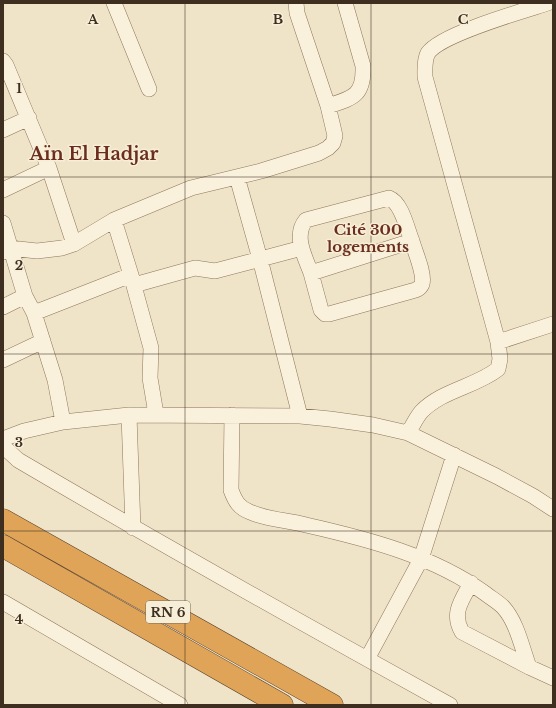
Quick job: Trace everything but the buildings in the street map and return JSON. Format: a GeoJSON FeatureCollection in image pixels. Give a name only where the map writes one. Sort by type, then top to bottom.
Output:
{"type":"FeatureCollection","features":[{"type":"Feature","properties":{"kind":"highway","name":"RN 6"},"geometry":{"type":"LineString","coordinates":[[3,520],[332,705]]}},
{"type":"Feature","properties":{"kind":"highway","name":"RN 6"},"geometry":{"type":"LineString","coordinates":[[3,546],[282,705]]}},
{"type":"Feature","properties":{"kind":"street"},"geometry":{"type":"LineString","coordinates":[[114,3],[149,89]]}},
{"type":"Feature","properties":{"kind":"street"},"geometry":{"type":"LineString","coordinates":[[6,250],[37,251],[62,248],[74,244],[114,220],[191,188],[261,171],[319,153],[328,148],[333,143],[335,136],[328,106],[297,13],[296,3]]}},
{"type":"Feature","properties":{"kind":"street"},"geometry":{"type":"LineString","coordinates":[[328,106],[349,99],[356,94],[360,88],[363,77],[363,66],[345,3]]}},
{"type":"Feature","properties":{"kind":"street"},"geometry":{"type":"LineString","coordinates":[[408,433],[420,414],[429,405],[447,394],[488,376],[498,369],[500,359],[498,342],[425,77],[425,63],[428,54],[436,45],[479,26],[548,3]]}},
{"type":"Feature","properties":{"kind":"street"},"geometry":{"type":"LineString","coordinates":[[3,61],[29,118],[49,168],[74,244]]}},
{"type":"Feature","properties":{"kind":"street"},"geometry":{"type":"LineString","coordinates":[[3,130],[29,118]]}},
{"type":"Feature","properties":{"kind":"street"},"geometry":{"type":"LineString","coordinates":[[3,190],[49,168]]}},
{"type":"Feature","properties":{"kind":"street"},"geometry":{"type":"LineString","coordinates":[[237,177],[260,259],[300,416]]}},
{"type":"Feature","properties":{"kind":"street"},"geometry":{"type":"LineString","coordinates":[[389,198],[399,206],[412,241],[423,276],[422,285],[418,289],[330,314],[325,314],[321,310],[311,273],[302,248],[300,235],[302,224],[306,220],[389,198]]}},
{"type":"Feature","properties":{"kind":"street"},"geometry":{"type":"LineString","coordinates":[[114,220],[151,348],[150,378],[156,414]]}},
{"type":"Feature","properties":{"kind":"street"},"geometry":{"type":"LineString","coordinates":[[3,223],[6,250],[25,296],[34,313],[55,380],[63,422]]}},
{"type":"Feature","properties":{"kind":"street"},"geometry":{"type":"LineString","coordinates":[[311,273],[412,241]]}},
{"type":"Feature","properties":{"kind":"street"},"geometry":{"type":"LineString","coordinates":[[34,313],[132,280],[195,268],[215,271],[302,248]]}},
{"type":"Feature","properties":{"kind":"street"},"geometry":{"type":"LineString","coordinates":[[3,307],[25,296]]}},
{"type":"Feature","properties":{"kind":"street"},"geometry":{"type":"LineString","coordinates":[[498,342],[553,324]]}},
{"type":"Feature","properties":{"kind":"street"},"geometry":{"type":"LineString","coordinates":[[3,360],[43,341]]}},
{"type":"Feature","properties":{"kind":"street"},"geometry":{"type":"LineString","coordinates":[[129,415],[133,528]]}},
{"type":"Feature","properties":{"kind":"street"},"geometry":{"type":"LineString","coordinates":[[3,438],[24,431],[63,422],[129,415],[300,416],[373,426],[408,433],[533,496],[553,509]]}},
{"type":"Feature","properties":{"kind":"street"},"geometry":{"type":"LineString","coordinates":[[232,415],[231,490],[235,501],[242,508],[268,518],[305,524],[369,541],[422,559],[471,583],[502,606],[510,616],[529,667]]}},
{"type":"Feature","properties":{"kind":"street"},"geometry":{"type":"LineString","coordinates":[[3,446],[18,460],[133,528],[450,705]]}},
{"type":"Feature","properties":{"kind":"street"},"geometry":{"type":"LineString","coordinates":[[367,659],[422,559],[454,455]]}},
{"type":"Feature","properties":{"kind":"street"},"geometry":{"type":"LineString","coordinates":[[471,583],[459,606],[457,616],[458,626],[462,632],[553,678]]}},
{"type":"Feature","properties":{"kind":"street"},"geometry":{"type":"LineString","coordinates":[[3,602],[180,705]]}},
{"type":"Feature","properties":{"kind":"district","name":"Aïn El Hadjar"},"geometry":{"type":"Point","coordinates":[94,154]}},
{"type":"Feature","properties":{"kind":"district","name":"Cité 300 logements"},"geometry":{"type":"Point","coordinates":[368,238]}}]}
